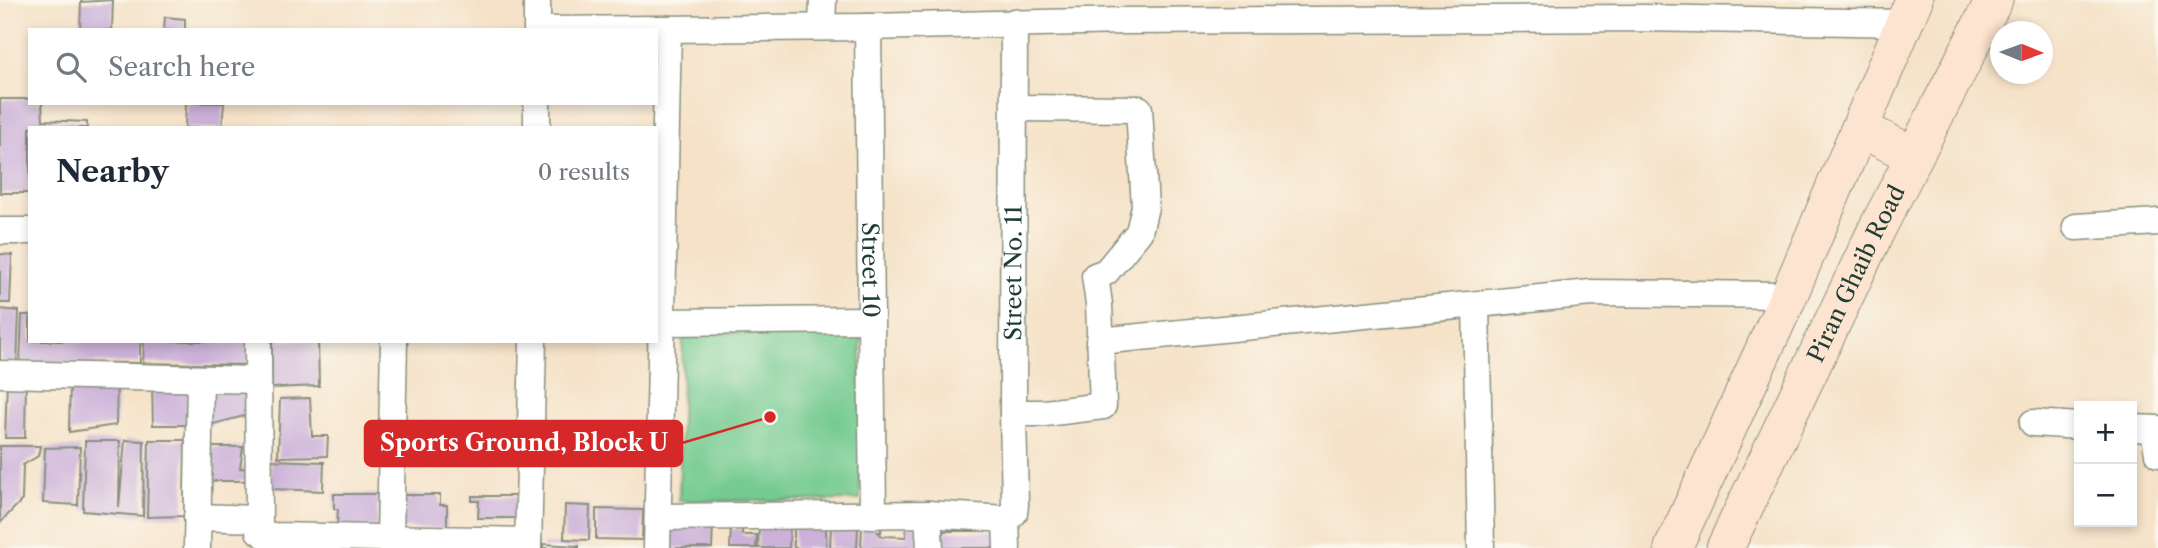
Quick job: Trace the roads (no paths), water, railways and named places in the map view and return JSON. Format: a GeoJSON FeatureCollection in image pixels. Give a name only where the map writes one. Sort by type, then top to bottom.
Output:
{"type":"FeatureCollection","features":[{"type":"Feature","properties":{"kind":"main road","name":"Piran Ghaib Road"},"geometry":{"type":"LineString","coordinates":[[1725,548],[1914,156],[1994,0]]}},
{"type":"Feature","properties":{"kind":"main road"},"geometry":{"type":"LineString","coordinates":[[1673,548],[1789,295],[1909,12]]}},
{"type":"Feature","properties":{"kind":"main road"},"geometry":{"type":"LineString","coordinates":[[1860,128],[1914,156]]}},
{"type":"Feature","properties":{"kind":"main road"},"geometry":{"type":"LineString","coordinates":[[1717,452],[1760,474]]}},
{"type":"Feature","properties":{"kind":"street"},"geometry":{"type":"LineString","coordinates":[[537,0],[537,28]]}},
{"type":"Feature","properties":{"kind":"street"},"geometry":{"type":"LineString","coordinates":[[822,27],[823,0]]}},
{"type":"Feature","properties":{"kind":"street"},"geometry":{"type":"LineString","coordinates":[[658,29],[1014,22],[1125,10],[1438,10],[1643,18],[1726,10],[1909,12]]}},
{"type":"Feature","properties":{"kind":"street","name":"Street No. 11"},"geometry":{"type":"LineString","coordinates":[[1007,548],[1006,519],[1014,513],[1015,505],[1014,22]]}},
{"type":"Feature","properties":{"kind":"street","name":"Street 10"},"geometry":{"type":"LineString","coordinates":[[868,27],[873,515]]}},
{"type":"Feature","properties":{"kind":"street"},"geometry":{"type":"LineString","coordinates":[[657,548],[668,29]]}},
{"type":"Feature","properties":{"kind":"street"},"geometry":{"type":"LineString","coordinates":[[537,105],[537,126]]}},
{"type":"Feature","properties":{"kind":"street"},"geometry":{"type":"LineString","coordinates":[[1013,413],[1053,412],[1103,406],[1099,304],[1095,276],[1105,272],[1139,232],[1145,206],[1139,109],[1015,108]]}},
{"type":"Feature","properties":{"kind":"street"},"geometry":{"type":"LineString","coordinates":[[2076,228],[2158,222]]}},
{"type":"Feature","properties":{"kind":"street"},"geometry":{"type":"LineString","coordinates":[[0,231],[28,232]]}},
{"type":"Feature","properties":{"kind":"street"},"geometry":{"type":"LineString","coordinates":[[1099,341],[1591,293],[1789,295]]}},
{"type":"Feature","properties":{"kind":"street"},"geometry":{"type":"LineString","coordinates":[[1476,304],[1481,548]]}},
{"type":"Feature","properties":{"kind":"street"},"geometry":{"type":"LineString","coordinates":[[663,322],[870,320]]}},
{"type":"Feature","properties":{"kind":"street"},"geometry":{"type":"LineString","coordinates":[[258,343],[259,531],[265,535],[528,545],[533,343]]}},
{"type":"Feature","properties":{"kind":"street"},"geometry":{"type":"LineString","coordinates":[[390,539],[394,343]]}},
{"type":"Feature","properties":{"kind":"street"},"geometry":{"type":"LineString","coordinates":[[0,374],[258,380]]}},
{"type":"Feature","properties":{"kind":"street"},"geometry":{"type":"LineString","coordinates":[[197,548],[200,379]]}},
{"type":"Feature","properties":{"kind":"street"},"geometry":{"type":"LineString","coordinates":[[2033,423],[2074,426]]}},
{"type":"Feature","properties":{"kind":"street"},"geometry":{"type":"LineString","coordinates":[[658,517],[929,513],[1006,519]]}},
{"type":"Feature","properties":{"kind":"street"},"geometry":{"type":"LineString","coordinates":[[929,513],[930,548]]}},
{"type":"Feature","properties":{"kind":"street"},"geometry":{"type":"LineString","coordinates":[[197,517],[258,519]]}},
{"type":"Feature","properties":{"kind":"place","name":"Sports Ground, Block U"},"geometry":{"type":"Point","coordinates":[770,417]}}]}
